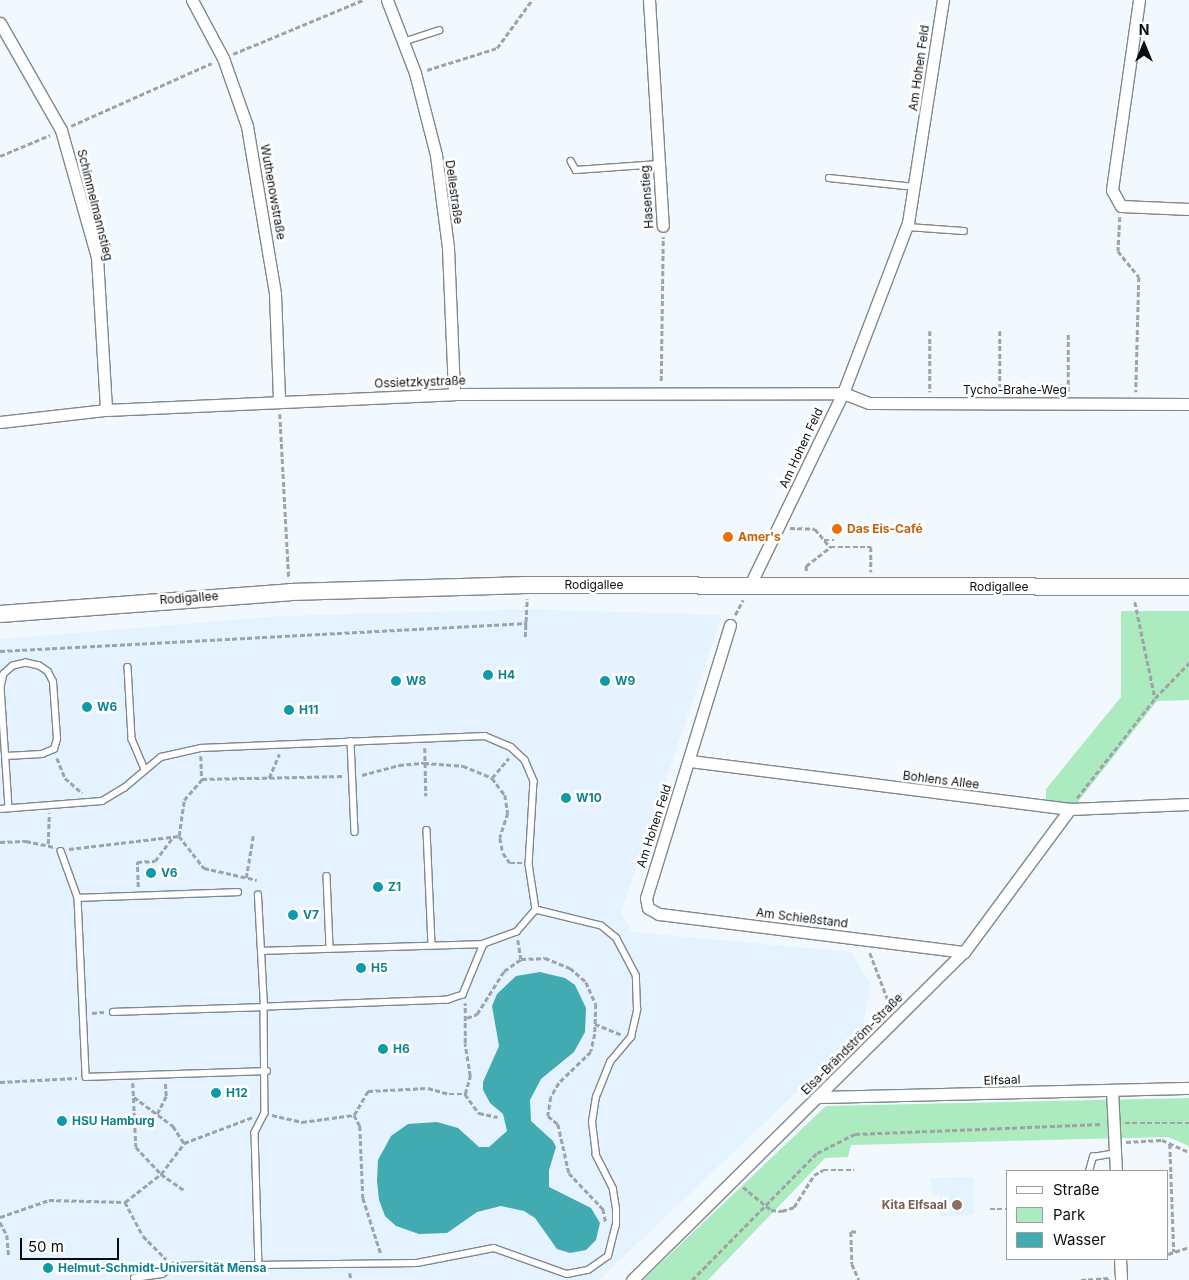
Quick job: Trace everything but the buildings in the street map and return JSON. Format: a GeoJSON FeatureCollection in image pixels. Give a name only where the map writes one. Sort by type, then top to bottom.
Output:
{"type":"FeatureCollection","features":[{"type":"Feature","properties":{"kind":"main road","name":"Rodigallee"},"geometry":{"type":"LineString","coordinates":[[0,614],[290,592],[527,585],[1189,588]]}},
{"type":"Feature","properties":{"kind":"street","name":"Wuthenowstraße"},"geometry":{"type":"LineString","coordinates":[[192,0],[223,58],[247,126],[275,294],[279,400]]}},
{"type":"Feature","properties":{"kind":"street","name":"Dellestraße"},"geometry":{"type":"LineString","coordinates":[[387,0],[415,74],[436,155],[448,248],[454,394]]}},
{"type":"Feature","properties":{"kind":"street","name":"Am Hohen Feld"},"geometry":{"type":"LineString","coordinates":[[750,585],[843,393],[907,227],[915,188],[943,0]]}},
{"type":"Feature","properties":{"kind":"street"},"geometry":{"type":"LineString","coordinates":[[1139,0],[1112,190],[1120,206],[1189,209]]}},
{"type":"Feature","properties":{"kind":"street","name":"Hasenstieg"},"geometry":{"type":"LineString","coordinates":[[645,2],[663,226]]}},
{"type":"Feature","properties":{"kind":"street","name":"Schimmelmannstieg"},"geometry":{"type":"LineString","coordinates":[[0,23],[61,130],[96,257],[106,410]]}},
{"type":"Feature","properties":{"kind":"street","name":"Ossietzkystraße"},"geometry":{"type":"LineString","coordinates":[[0,422],[106,410],[279,400],[454,394],[843,393]]}},
{"type":"Feature","properties":{"kind":"street","name":"Tycho-Brahe-Weg"},"geometry":{"type":"LineString","coordinates":[[843,393],[869,403],[1189,404]]}},
{"type":"Feature","properties":{"kind":"street","name":"Am Hohen Feld"},"geometry":{"type":"LineString","coordinates":[[646,898],[690,761],[730,625]]}},
{"type":"Feature","properties":{"kind":"street","name":"Bohlens Allee"},"geometry":{"type":"LineString","coordinates":[[690,761],[1070,809],[1189,804]]}},
{"type":"Feature","properties":{"kind":"street","name":"Elsa-Brändström-Straße"},"geometry":{"type":"LineString","coordinates":[[632,1280],[964,952],[1070,809]]}},
{"type":"Feature","properties":{"kind":"street","name":"Am Schießstand"},"geometry":{"type":"LineString","coordinates":[[646,898],[648,908],[659,914],[964,952]]}},
{"type":"Feature","properties":{"kind":"street","name":"Elfsaal"},"geometry":{"type":"LineString","coordinates":[[817,1098],[1189,1088]]}},
{"type":"Feature","properties":{"kind":"street"},"geometry":{"type":"LineString","coordinates":[[1112,1090],[1116,1170]]}},
{"type":"Feature","properties":{"kind":"street"},"geometry":{"type":"LineString","coordinates":[[1120,1260],[1121,1278]]}},
{"type":"Feature","properties":{"kind":"lane"},"geometry":{"type":"LineString","coordinates":[[403,42],[439,30]]}},
{"type":"Feature","properties":{"kind":"lane"},"geometry":{"type":"LineString","coordinates":[[572,161],[576,170],[659,164]]}},
{"type":"Feature","properties":{"kind":"lane"},"geometry":{"type":"LineString","coordinates":[[829,178],[915,188]]}},
{"type":"Feature","properties":{"kind":"lane"},"geometry":{"type":"LineString","coordinates":[[907,227],[964,231]]}},
{"type":"Feature","properties":{"kind":"lane"},"geometry":{"type":"LineString","coordinates":[[6,756],[42,754],[54,749],[57,739],[53,682],[48,672],[26,664],[13,666],[4,674],[1,687],[9,808]]}},
{"type":"Feature","properties":{"kind":"lane"},"geometry":{"type":"LineString","coordinates":[[128,666],[132,738],[145,769]]}},
{"type":"Feature","properties":{"kind":"lane"},"geometry":{"type":"LineString","coordinates":[[0,809],[50,807],[102,801],[124,788],[161,757],[200,748],[426,736],[485,736],[511,747],[526,760],[534,781],[529,864],[536,910],[517,932],[484,944],[432,944],[261,951]]}},
{"type":"Feature","properties":{"kind":"lane"},"geometry":{"type":"LineString","coordinates":[[352,741],[355,832]]}},
{"type":"Feature","properties":{"kind":"lane"},"geometry":{"type":"LineString","coordinates":[[427,830],[432,944]]}},
{"type":"Feature","properties":{"kind":"lane"},"geometry":{"type":"LineString","coordinates":[[61,850],[78,898],[86,1077],[267,1071]]}},
{"type":"Feature","properties":{"kind":"lane"},"geometry":{"type":"LineString","coordinates":[[327,876],[330,948]]}},
{"type":"Feature","properties":{"kind":"lane"},"geometry":{"type":"LineString","coordinates":[[78,898],[238,892]]}},
{"type":"Feature","properties":{"kind":"lane"},"geometry":{"type":"LineString","coordinates":[[258,895],[267,1071],[265,1113],[255,1133],[259,1265]]}},
{"type":"Feature","properties":{"kind":"lane"},"geometry":{"type":"LineString","coordinates":[[134,1278],[162,1274],[174,1266],[384,1263],[433,1260],[494,1248],[567,1274],[588,1270],[608,1256],[616,1225],[613,1189],[596,1155],[592,1122],[596,1097],[606,1071],[631,1037],[637,1010],[636,976],[616,938],[601,926],[536,910]]}},
{"type":"Feature","properties":{"kind":"lane"},"geometry":{"type":"LineString","coordinates":[[113,1012],[448,1000],[463,994],[484,944]]}},
{"type":"Feature","properties":{"kind":"lane"},"geometry":{"type":"LineString","coordinates":[[1089,1170],[1093,1157],[1115,1148]]}},
{"type":"Feature","properties":{"kind":"path"},"geometry":{"type":"LineString","coordinates":[[0,156],[223,58],[363,0]]}},
{"type":"Feature","properties":{"kind":"path"},"geometry":{"type":"LineString","coordinates":[[415,74],[497,48],[532,0]]}},
{"type":"Feature","properties":{"kind":"path"},"geometry":{"type":"LineString","coordinates":[[1120,206],[1118,251],[1139,277],[1136,404]]}},
{"type":"Feature","properties":{"kind":"path","name":"Hasenstieg"},"geometry":{"type":"LineString","coordinates":[[660,393],[663,226]]}},
{"type":"Feature","properties":{"kind":"path"},"geometry":{"type":"LineString","coordinates":[[930,331],[930,403]]}},
{"type":"Feature","properties":{"kind":"path"},"geometry":{"type":"LineString","coordinates":[[1000,331],[1000,404]]}},
{"type":"Feature","properties":{"kind":"path"},"geometry":{"type":"LineString","coordinates":[[1067,404],[1068,333]]}},
{"type":"Feature","properties":{"kind":"path"},"geometry":{"type":"LineString","coordinates":[[279,400],[290,592]]}},
{"type":"Feature","properties":{"kind":"path"},"geometry":{"type":"LineString","coordinates":[[779,528],[815,529],[830,547]]}},
{"type":"Feature","properties":{"kind":"path"},"geometry":{"type":"LineString","coordinates":[[824,540],[834,540]]}},
{"type":"Feature","properties":{"kind":"path"},"geometry":{"type":"LineString","coordinates":[[806,586],[806,566],[830,547],[871,547],[871,586]]}},
{"type":"Feature","properties":{"kind":"path"},"geometry":{"type":"LineString","coordinates":[[526,637],[527,585]]}},
{"type":"Feature","properties":{"kind":"path"},"geometry":{"type":"LineString","coordinates":[[730,625],[750,585]]}},
{"type":"Feature","properties":{"kind":"path"},"geometry":{"type":"LineString","coordinates":[[1135,587],[1136,613],[1156,698]]}},
{"type":"Feature","properties":{"kind":"path"},"geometry":{"type":"LineString","coordinates":[[0,651],[527,623]]}},
{"type":"Feature","properties":{"kind":"path"},"geometry":{"type":"LineString","coordinates":[[1070,809],[1085,783],[1156,698],[1189,663]]}},
{"type":"Feature","properties":{"kind":"path"},"geometry":{"type":"LineString","coordinates":[[426,736],[424,763],[426,796]]}},
{"type":"Feature","properties":{"kind":"path"},"geometry":{"type":"LineString","coordinates":[[269,778],[283,743]]}},
{"type":"Feature","properties":{"kind":"path"},"geometry":{"type":"LineString","coordinates":[[200,748],[202,779],[184,800],[179,836],[204,868],[257,880]]}},
{"type":"Feature","properties":{"kind":"path"},"geometry":{"type":"LineString","coordinates":[[54,749],[65,778],[82,792],[84,803]]}},
{"type":"Feature","properties":{"kind":"path"},"geometry":{"type":"LineString","coordinates":[[492,778],[507,761]]}},
{"type":"Feature","properties":{"kind":"path"},"geometry":{"type":"LineString","coordinates":[[202,779],[353,776],[399,765],[424,763],[463,766],[492,778],[505,795],[508,813],[500,838],[503,853],[510,863],[529,864]]}},
{"type":"Feature","properties":{"kind":"path"},"geometry":{"type":"LineString","coordinates":[[48,844],[50,807]]}},
{"type":"Feature","properties":{"kind":"path"},"geometry":{"type":"LineString","coordinates":[[0,842],[48,844],[61,850],[179,836]]}},
{"type":"Feature","properties":{"kind":"path"},"geometry":{"type":"LineString","coordinates":[[246,878],[253,836]]}},
{"type":"Feature","properties":{"kind":"path"},"geometry":{"type":"LineString","coordinates":[[138,896],[137,862],[155,861],[173,837]]}},
{"type":"Feature","properties":{"kind":"path"},"geometry":{"type":"LineString","coordinates":[[517,932],[521,958]]}},
{"type":"Feature","properties":{"kind":"path"},"geometry":{"type":"LineString","coordinates":[[865,940],[890,1003],[892,1023]]}},
{"type":"Feature","properties":{"kind":"path"},"geometry":{"type":"LineString","coordinates":[[466,1018],[477,1014],[504,971],[521,958],[545,958],[570,968],[586,982],[596,1004],[590,1052],[559,1083],[551,1097],[548,1116],[558,1124],[570,1174],[603,1209],[613,1238]]}},
{"type":"Feature","properties":{"kind":"path"},"geometry":{"type":"LineString","coordinates":[[463,994],[466,1018],[465,1043],[470,1076],[465,1094]]}},
{"type":"Feature","properties":{"kind":"path"},"geometry":{"type":"LineString","coordinates":[[83,1013],[113,1012]]}},
{"type":"Feature","properties":{"kind":"path"},"geometry":{"type":"LineString","coordinates":[[595,1024],[620,1033]]}},
{"type":"Feature","properties":{"kind":"path"},"geometry":{"type":"LineString","coordinates":[[157,1114],[166,1096],[165,1074]]}},
{"type":"Feature","properties":{"kind":"path"},"geometry":{"type":"LineString","coordinates":[[132,1075],[136,1147],[161,1174],[186,1191]]}},
{"type":"Feature","properties":{"kind":"path"},"geometry":{"type":"LineString","coordinates":[[0,1082],[86,1077]]}},
{"type":"Feature","properties":{"kind":"path"},"geometry":{"type":"LineString","coordinates":[[354,1115],[368,1091],[428,1088],[449,1094],[465,1094]]}},
{"type":"Feature","properties":{"kind":"path"},"geometry":{"type":"LineString","coordinates":[[465,1094],[479,1113],[498,1117]]}},
{"type":"Feature","properties":{"kind":"path"},"geometry":{"type":"LineString","coordinates":[[134,1097],[172,1126],[184,1142]]}},
{"type":"Feature","properties":{"kind":"path"},"geometry":{"type":"LineString","coordinates":[[0,1217],[50,1200],[126,1202],[161,1174],[184,1142],[265,1113],[302,1122],[354,1115]]}},
{"type":"Feature","properties":{"kind":"path"},"geometry":{"type":"LineString","coordinates":[[354,1115],[360,1126],[363,1198],[384,1263]]}},
{"type":"Feature","properties":{"kind":"path"},"geometry":{"type":"LineString","coordinates":[[692,1280],[817,1153],[855,1134],[1114,1123],[1189,1123]]}},
{"type":"Feature","properties":{"kind":"path"},"geometry":{"type":"LineString","coordinates":[[1115,1148],[1162,1140],[1189,1152]]}},
{"type":"Feature","properties":{"kind":"path"},"geometry":{"type":"LineString","coordinates":[[1170,1144],[1174,1252]]}},
{"type":"Feature","properties":{"kind":"path"},"geometry":{"type":"LineString","coordinates":[[734,1180],[765,1204],[776,1210],[794,1207],[814,1175],[823,1170],[854,1170]]}},
{"type":"Feature","properties":{"kind":"path"},"geometry":{"type":"LineString","coordinates":[[126,1202],[143,1236],[174,1266]]}},
{"type":"Feature","properties":{"kind":"path"},"geometry":{"type":"LineString","coordinates":[[990,1209],[1006,1209]]}},
{"type":"Feature","properties":{"kind":"path"},"geometry":{"type":"LineString","coordinates":[[0,1222],[7,1235],[9,1256]]}},
{"type":"Feature","properties":{"kind":"path"},"geometry":{"type":"LineString","coordinates":[[856,1232],[851,1232],[852,1264],[859,1280]]}},
{"type":"Feature","properties":{"kind":"path"},"geometry":{"type":"LineString","coordinates":[[1169,1254],[1189,1247]]}},
{"type":"Feature","properties":{"kind":"path"},"geometry":{"type":"LineString","coordinates":[[1081,1280],[1121,1278]]}},
{"type":"Feature","properties":{"kind":"shaded area"},"geometry":{"type":"Polygon","coordinates":[[[527,609],[722,615],[621,912],[632,932],[851,952],[871,984],[862,1030],[599,1280],[0,1280],[0,639],[282,616],[527,609]]]}},
{"type":"Feature","properties":{"kind":"shaded area","name":"Kita Elfsaal"},"geometry":{"type":"Polygon","coordinates":[[[974,1177],[974,1215],[940,1216],[940,1195],[932,1195],[931,1178],[974,1177]]]}},
{"type":"Feature","properties":{"kind":"green space"},"geometry":{"type":"Polygon","coordinates":[[[1121,611],[1189,611],[1189,700],[1157,701],[1077,803],[1046,803],[1046,789],[1121,697],[1121,611]]]}},
{"type":"Feature","properties":{"kind":"green space"},"geometry":{"type":"Polygon","coordinates":[[[1189,1098],[1189,1146],[1168,1137],[851,1145],[848,1157],[825,1158],[708,1280],[643,1280],[826,1106],[1189,1098]]]}},
{"type":"Feature","properties":{"kind":"water"},"geometry":{"type":"Polygon","coordinates":[[[540,972],[565,978],[575,985],[586,1008],[585,1032],[574,1052],[541,1079],[530,1100],[531,1121],[553,1141],[556,1147],[549,1170],[549,1187],[591,1208],[600,1223],[596,1240],[586,1250],[570,1253],[557,1249],[535,1218],[524,1211],[501,1206],[477,1212],[447,1233],[419,1234],[396,1226],[385,1216],[379,1200],[377,1181],[378,1160],[391,1136],[408,1124],[437,1122],[458,1128],[479,1147],[489,1147],[507,1131],[503,1114],[490,1103],[483,1090],[483,1082],[499,1046],[492,1006],[497,994],[516,976],[540,972]]]}},
{"type":"Feature","properties":{"kind":"place","name":"Das Eis-Café"},"geometry":{"type":"Point","coordinates":[837,529]}},
{"type":"Feature","properties":{"kind":"place","name":"Amer's"},"geometry":{"type":"Point","coordinates":[728,537]}},
{"type":"Feature","properties":{"kind":"place","name":"H4"},"geometry":{"type":"Point","coordinates":[488,675]}},
{"type":"Feature","properties":{"kind":"place","name":"W8"},"geometry":{"type":"Point","coordinates":[396,681]}},
{"type":"Feature","properties":{"kind":"place","name":"W9"},"geometry":{"type":"Point","coordinates":[605,681]}},
{"type":"Feature","properties":{"kind":"place","name":"W6"},"geometry":{"type":"Point","coordinates":[87,707]}},
{"type":"Feature","properties":{"kind":"place","name":"H11"},"geometry":{"type":"Point","coordinates":[289,710]}},
{"type":"Feature","properties":{"kind":"place","name":"W10"},"geometry":{"type":"Point","coordinates":[566,798]}},
{"type":"Feature","properties":{"kind":"place","name":"V6"},"geometry":{"type":"Point","coordinates":[151,873]}},
{"type":"Feature","properties":{"kind":"place","name":"Z1"},"geometry":{"type":"Point","coordinates":[378,887]}},
{"type":"Feature","properties":{"kind":"place","name":"V7"},"geometry":{"type":"Point","coordinates":[293,915]}},
{"type":"Feature","properties":{"kind":"place","name":"H5"},"geometry":{"type":"Point","coordinates":[361,968]}},
{"type":"Feature","properties":{"kind":"place","name":"H6"},"geometry":{"type":"Point","coordinates":[383,1049]}},
{"type":"Feature","properties":{"kind":"place","name":"H12"},"geometry":{"type":"Point","coordinates":[216,1093]}},
{"type":"Feature","properties":{"kind":"place","name":"HSU Hamburg"},"geometry":{"type":"Point","coordinates":[62,1121]}},
{"type":"Feature","properties":{"kind":"place","name":"Kita Elfsaal"},"geometry":{"type":"Point","coordinates":[957,1205]}},
{"type":"Feature","properties":{"kind":"place","name":"Helmut-Schmidt-Universität Mensa"},"geometry":{"type":"Point","coordinates":[48,1268]}}]}
